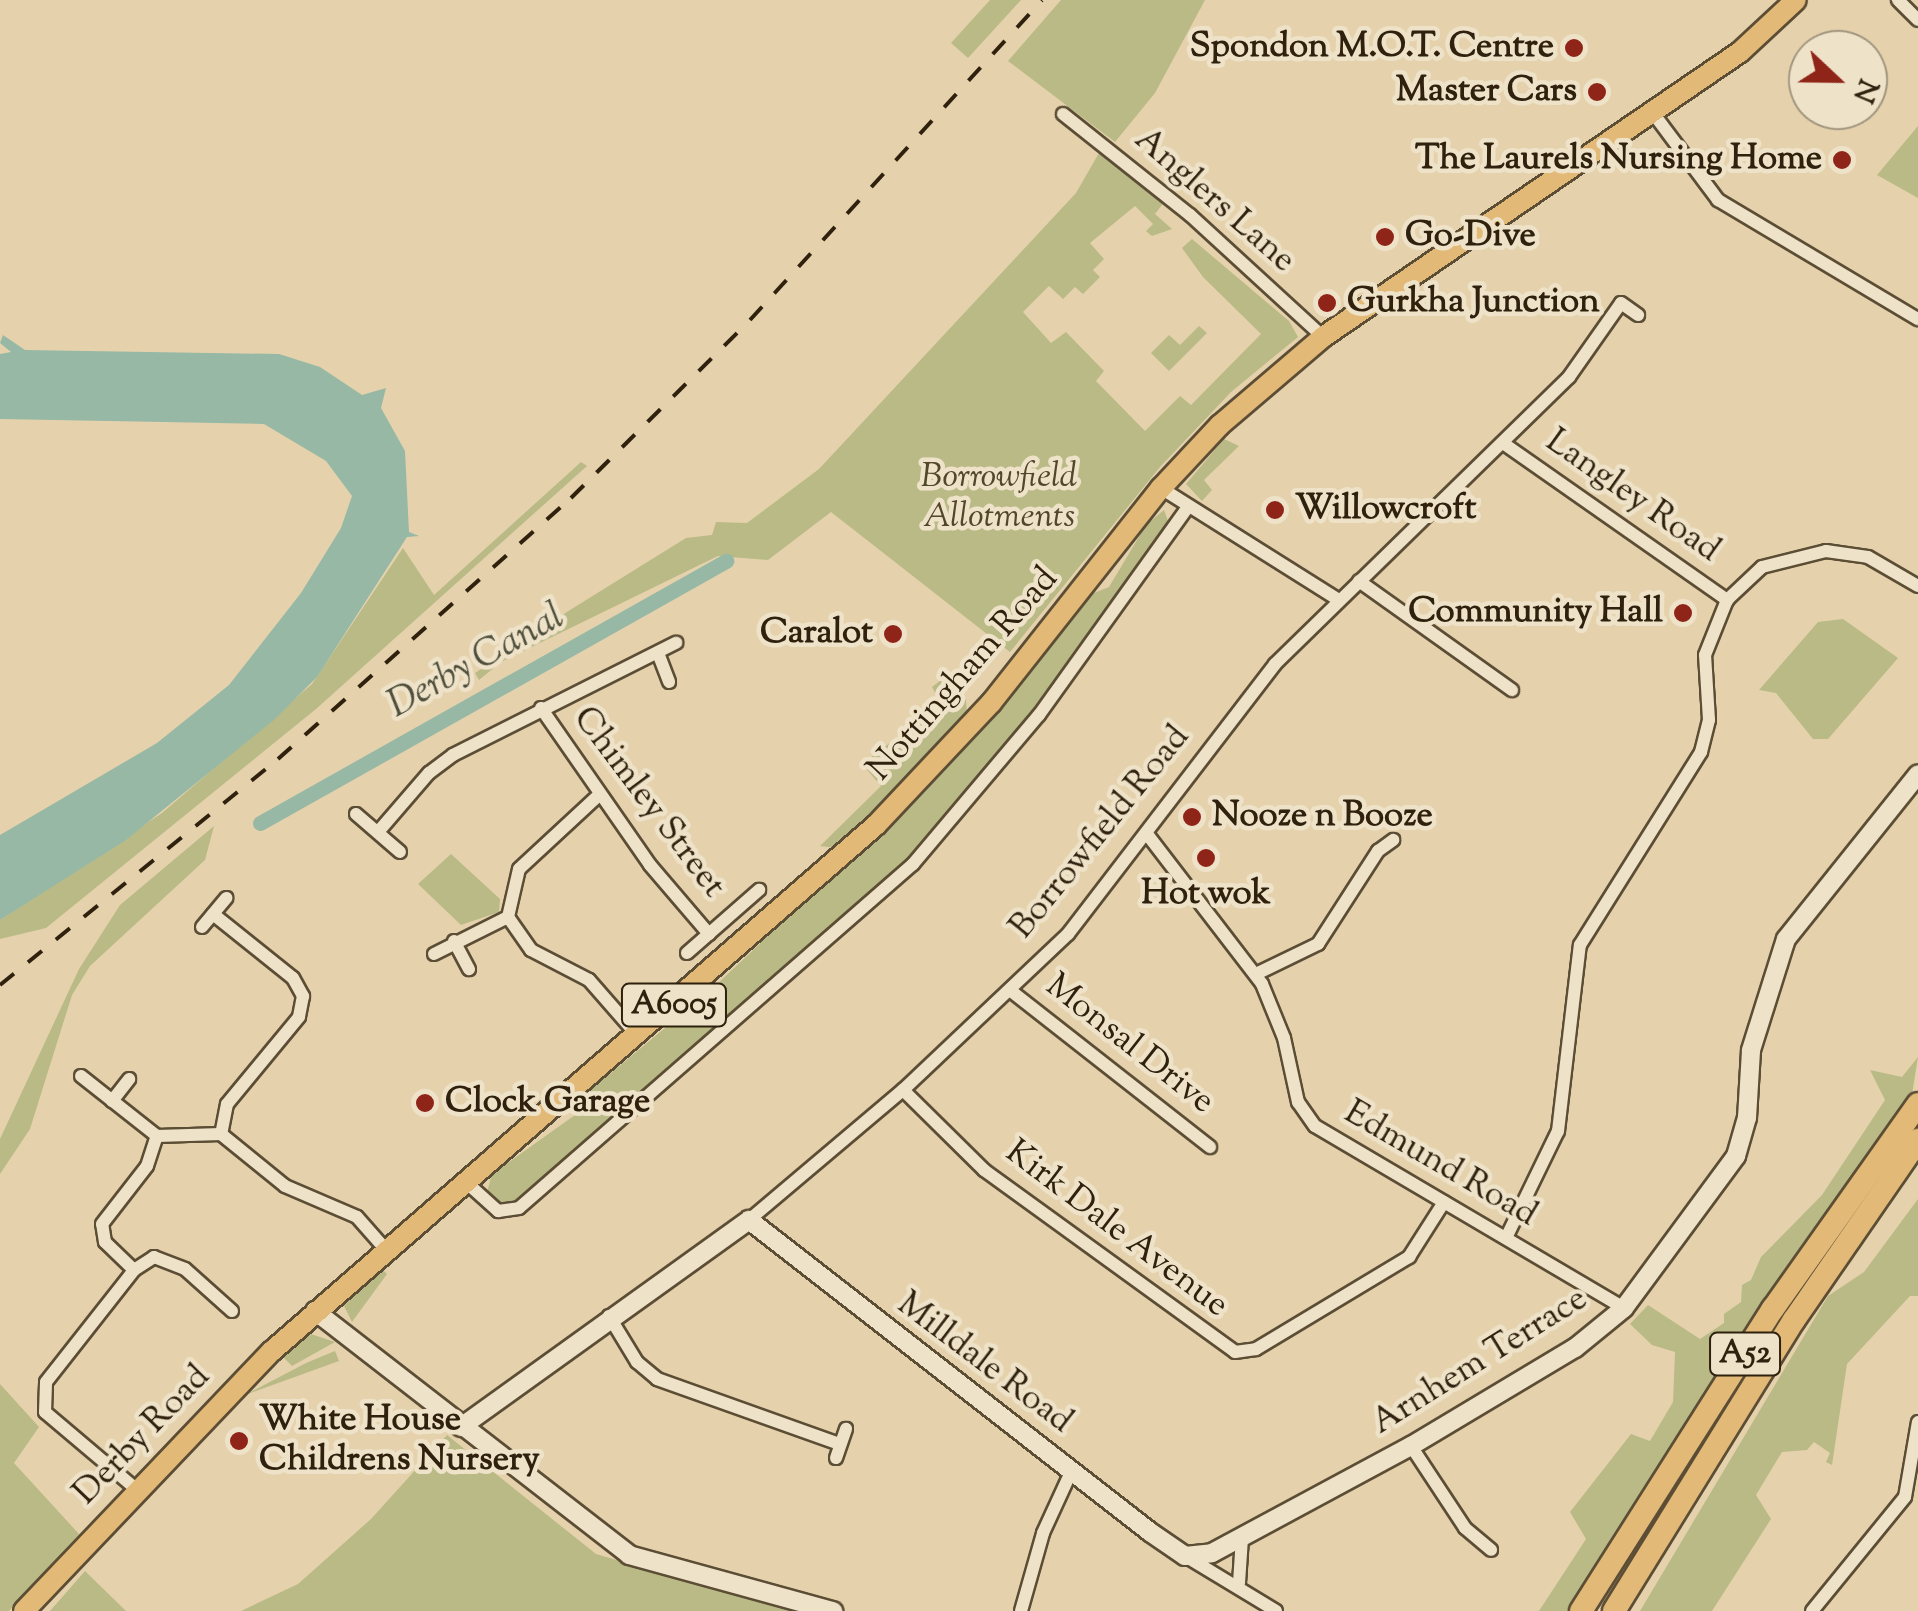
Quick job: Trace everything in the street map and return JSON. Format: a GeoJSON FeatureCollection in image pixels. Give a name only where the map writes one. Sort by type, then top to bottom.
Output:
{"type":"FeatureCollection","features":[{"type":"Feature","properties":{"kind":"highway","name":"A52"},"geometry":{"type":"LineString","coordinates":[[1582,1611],[1773,1310],[1918,1104]]}},
{"type":"Feature","properties":{"kind":"highway","name":"A52"},"geometry":{"type":"LineString","coordinates":[[1614,1611],[1794,1320],[1918,1140]]}},
{"type":"Feature","properties":{"kind":"main road","name":"Nottingham Road"},"geometry":{"type":"LineString","coordinates":[[315,1311],[829,869],[937,763],[1161,488],[1220,425],[1323,337],[1536,186],[1653,113],[1740,52],[1783,4]]}},
{"type":"Feature","properties":{"kind":"main road","name":"Derby Road"},"geometry":{"type":"LineString","coordinates":[[24,1611],[136,1489],[315,1311]]}},
{"type":"Feature","properties":{"kind":"street"},"geometry":{"type":"LineString","coordinates":[[1898,0],[1918,20]]}},
{"type":"Feature","properties":{"kind":"street"},"geometry":{"type":"LineString","coordinates":[[1653,113],[1718,200],[1918,320]]}},
{"type":"Feature","properties":{"kind":"street","name":"Anglers Lane"},"geometry":{"type":"LineString","coordinates":[[1063,114],[1190,214],[1323,337]]}},
{"type":"Feature","properties":{"kind":"street","name":"Borrowfield Road"},"geometry":{"type":"LineString","coordinates":[[461,1427],[609,1316],[749,1220],[903,1090],[1011,991],[1068,934],[1275,664],[1569,378],[1621,303],[1638,315]]}},
{"type":"Feature","properties":{"kind":"street","name":"Langley Road"},"geometry":{"type":"LineString","coordinates":[[1503,443],[1726,600]]}},
{"type":"Feature","properties":{"kind":"street"},"geometry":{"type":"LineString","coordinates":[[1161,488],[1339,600]]}},
{"type":"Feature","properties":{"kind":"street","name":"Nottingham Road"},"geometry":{"type":"LineString","coordinates":[[467,1183],[498,1212],[519,1208],[913,864],[1039,715],[1188,507]]}},
{"type":"Feature","properties":{"kind":"street"},"geometry":{"type":"LineString","coordinates":[[1506,1238],[1558,1132],[1580,946],[1701,752],[1709,720],[1705,655],[1726,600],[1762,567],[1803,554],[1846,552],[1884,565],[1918,586]]}},
{"type":"Feature","properties":{"kind":"street"},"geometry":{"type":"LineString","coordinates":[[1359,582],[1512,690]]}},
{"type":"Feature","properties":{"kind":"street"},"geometry":{"type":"LineString","coordinates":[[378,832],[429,772],[541,708],[676,643]]}},
{"type":"Feature","properties":{"kind":"street"},"geometry":{"type":"LineString","coordinates":[[658,653],[670,682]]}},
{"type":"Feature","properties":{"kind":"street","name":"Chimley Street"},"geometry":{"type":"LineString","coordinates":[[541,708],[600,794],[709,934]]}},
{"type":"Feature","properties":{"kind":"street","name":"Arnhem Terrace"},"geometry":{"type":"LineString","coordinates":[[1184,1556],[1212,1554],[1412,1446],[1575,1348],[1624,1308],[1736,1156],[1747,1118],[1751,1050],[1786,938],[1918,774]]}},
{"type":"Feature","properties":{"kind":"street"},"geometry":{"type":"LineString","coordinates":[[600,794],[519,870],[508,917],[531,950],[589,980],[638,1036]]}},
{"type":"Feature","properties":{"kind":"street"},"geometry":{"type":"LineString","coordinates":[[356,814],[400,852]]}},
{"type":"Feature","properties":{"kind":"street","name":"Edmund Road"},"geometry":{"type":"LineString","coordinates":[[1146,834],[1256,974],[1280,1027],[1295,1093],[1308,1118],[1624,1308]]}},
{"type":"Feature","properties":{"kind":"street"},"geometry":{"type":"LineString","coordinates":[[1256,974],[1318,944],[1378,851],[1393,840]]}},
{"type":"Feature","properties":{"kind":"street","name":"Chimley Street"},"geometry":{"type":"LineString","coordinates":[[687,953],[759,890]]}},
{"type":"Feature","properties":{"kind":"street"},"geometry":{"type":"LineString","coordinates":[[202,926],[226,898]]}},
{"type":"Feature","properties":{"kind":"street"},"geometry":{"type":"LineString","coordinates":[[214,914],[294,978],[303,996],[298,1017],[227,1104],[220,1134]]}},
{"type":"Feature","properties":{"kind":"street"},"geometry":{"type":"LineString","coordinates":[[434,954],[508,917]]}},
{"type":"Feature","properties":{"kind":"street"},"geometry":{"type":"LineString","coordinates":[[454,941],[468,969]]}},
{"type":"Feature","properties":{"kind":"street","name":"Monsal Drive"},"geometry":{"type":"LineString","coordinates":[[1011,991],[1210,1148]]}},
{"type":"Feature","properties":{"kind":"street"},"geometry":{"type":"LineString","coordinates":[[81,1076],[157,1136],[220,1134],[285,1186],[357,1216],[387,1251]]}},
{"type":"Feature","properties":{"kind":"street"},"geometry":{"type":"LineString","coordinates":[[112,1102],[129,1080]]}},
{"type":"Feature","properties":{"kind":"street","name":"Kirk Dale Avenue"},"geometry":{"type":"LineString","coordinates":[[903,1090],[984,1170],[1235,1352],[1256,1349],[1408,1257],[1444,1202]]}},
{"type":"Feature","properties":{"kind":"street"},"geometry":{"type":"LineString","coordinates":[[134,1270],[105,1242],[102,1224],[147,1166],[157,1136]]}},
{"type":"Feature","properties":{"kind":"street","name":"Milldale Road"},"geometry":{"type":"LineString","coordinates":[[749,1220],[1184,1556]]}},
{"type":"Feature","properties":{"kind":"street"},"geometry":{"type":"LineString","coordinates":[[136,1489],[54,1423],[41,1394],[134,1270],[154,1257],[171,1260],[232,1310]]}},
{"type":"Feature","properties":{"kind":"street"},"geometry":{"type":"LineString","coordinates":[[315,1311],[629,1555],[833,1611]]}},
{"type":"Feature","properties":{"kind":"street"},"geometry":{"type":"LineString","coordinates":[[609,1316],[637,1362],[657,1379],[838,1451],[846,1429]]}},
{"type":"Feature","properties":{"kind":"street"},"geometry":{"type":"LineString","coordinates":[[1812,1611],[1905,1497],[1918,1422]]}},
{"type":"Feature","properties":{"kind":"street"},"geometry":{"type":"LineString","coordinates":[[1412,1446],[1465,1528],[1491,1550]]}},
{"type":"Feature","properties":{"kind":"street"},"geometry":{"type":"LineString","coordinates":[[1021,1611],[1043,1533],[1072,1470]]}},
{"type":"Feature","properties":{"kind":"street"},"geometry":{"type":"LineString","coordinates":[[1905,1497],[1918,1506]]}},
{"type":"Feature","properties":{"kind":"street"},"geometry":{"type":"LineString","coordinates":[[1240,1583],[1242,1538]]}},
{"type":"Feature","properties":{"kind":"street"},"geometry":{"type":"LineString","coordinates":[[1184,1556],[1240,1583],[1276,1611]]}},
{"type":"Feature","properties":{"kind":"green space"},"geometry":{"type":"Polygon","coordinates":[[[990,0],[1021,0],[968,58],[951,43],[990,0]]]}},
{"type":"Feature","properties":{"kind":"green space"},"geometry":{"type":"Polygon","coordinates":[[[1061,0],[1205,0],[1155,93],[1115,142],[1008,61],[1061,0]]]}},
{"type":"Feature","properties":{"kind":"green space"},"geometry":{"type":"Polygon","coordinates":[[[1918,126],[1918,198],[1877,175],[1918,126]]]}},
{"type":"Feature","properties":{"kind":"green space","name":"Borrowfield Allotments"},"geometry":{"type":"Polygon","coordinates":[[[1099,153],[1165,201],[1155,214],[1172,229],[1152,236],[1146,231],[1153,224],[1135,206],[1090,243],[1104,259],[1093,270],[1100,277],[1083,294],[1075,287],[1063,299],[1049,286],[1023,312],[1051,343],[1066,332],[1104,371],[1096,381],[1145,431],[1180,396],[1191,405],[1261,334],[1203,277],[1182,248],[1192,239],[1289,321],[1298,337],[1231,392],[1160,467],[1010,652],[831,512],[768,560],[718,556],[501,662],[479,680],[475,673],[686,538],[712,535],[716,522],[747,523],[819,469],[1076,193],[1099,153]]]}},
{"type":"Feature","properties":{"kind":"green space"},"geometry":{"type":"Polygon","coordinates":[[[1199,326],[1207,333],[1169,371],[1151,353],[1169,335],[1180,345],[1199,326]]]}},
{"type":"Feature","properties":{"kind":"green space"},"geometry":{"type":"Polygon","coordinates":[[[1224,439],[1239,446],[1204,480],[1212,490],[1202,501],[1186,484],[1224,439]]]}},
{"type":"Feature","properties":{"kind":"green space"},"geometry":{"type":"Polygon","coordinates":[[[581,462],[587,466],[316,709],[46,928],[0,939],[0,920],[162,813],[312,684],[403,548],[434,595],[581,462]]]}},
{"type":"Feature","properties":{"kind":"green space"},"geometry":{"type":"Polygon","coordinates":[[[1164,510],[1169,524],[1004,754],[902,868],[519,1203],[503,1206],[486,1196],[492,1174],[575,1115],[593,1088],[714,987],[958,756],[1094,593],[1109,587],[1146,525],[1164,510]]]}},
{"type":"Feature","properties":{"kind":"green space"},"geometry":{"type":"Polygon","coordinates":[[[1843,619],[1898,658],[1828,739],[1813,739],[1776,693],[1759,690],[1818,622],[1843,619]]]}},
{"type":"Feature","properties":{"kind":"green space"},"geometry":{"type":"Polygon","coordinates":[[[941,680],[966,700],[967,715],[837,848],[820,846],[881,786],[862,764],[941,704],[932,687],[941,680]]]}},
{"type":"Feature","properties":{"kind":"green space"},"geometry":{"type":"Polygon","coordinates":[[[214,826],[205,860],[90,966],[72,995],[30,1129],[0,1174],[0,1139],[79,969],[120,905],[214,826]]]}},
{"type":"Feature","properties":{"kind":"green space"},"geometry":{"type":"Polygon","coordinates":[[[451,854],[500,899],[499,912],[461,925],[418,884],[451,854]]]}},
{"type":"Feature","properties":{"kind":"green space"},"geometry":{"type":"Polygon","coordinates":[[[1918,1057],[1911,1101],[1749,1321],[1753,1332],[1718,1372],[1722,1380],[1669,1447],[1670,1458],[1610,1542],[1601,1567],[1569,1611],[1539,1611],[1586,1539],[1570,1512],[1631,1434],[1650,1441],[1673,1402],[1675,1352],[1652,1345],[1630,1324],[1648,1305],[1700,1339],[1724,1323],[1724,1314],[1741,1302],[1742,1285],[1751,1280],[1761,1257],[1822,1195],[1885,1100],[1870,1070],[1902,1077],[1918,1057]]]}},
{"type":"Feature","properties":{"kind":"green space"},"geometry":{"type":"Polygon","coordinates":[[[1918,1199],[1918,1296],[1910,1296],[1847,1364],[1832,1465],[1826,1462],[1830,1453],[1814,1442],[1807,1450],[1782,1452],[1756,1495],[1771,1519],[1712,1611],[1640,1611],[1828,1296],[1864,1272],[1918,1199]]]}},
{"type":"Feature","properties":{"kind":"green space"},"geometry":{"type":"Polygon","coordinates":[[[381,1268],[387,1274],[352,1322],[344,1306],[381,1268]]]}},
{"type":"Feature","properties":{"kind":"green space"},"geometry":{"type":"Polygon","coordinates":[[[311,1334],[335,1342],[292,1366],[282,1356],[311,1334]]]}},
{"type":"Feature","properties":{"kind":"green space"},"geometry":{"type":"Polygon","coordinates":[[[335,1351],[339,1361],[245,1395],[306,1363],[335,1351]]]}},
{"type":"Feature","properties":{"kind":"green space"},"geometry":{"type":"Polygon","coordinates":[[[0,1384],[39,1427],[14,1463],[79,1534],[9,1611],[0,1611],[0,1384]]]}},
{"type":"Feature","properties":{"kind":"green space"},"geometry":{"type":"Polygon","coordinates":[[[447,1435],[596,1554],[792,1611],[241,1611],[298,1584],[371,1519],[447,1435]]]}},
{"type":"Feature","properties":{"kind":"green space"},"geometry":{"type":"Polygon","coordinates":[[[85,1571],[126,1611],[50,1611],[85,1571]]]}},
{"type":"Feature","properties":{"kind":"shaded area"},"geometry":{"type":"Polygon","coordinates":[[[3,335],[25,350],[279,354],[320,367],[362,395],[386,388],[381,408],[405,451],[409,532],[419,536],[407,537],[317,677],[275,719],[126,840],[0,920],[0,835],[157,743],[229,685],[301,593],[341,528],[352,496],[326,461],[264,424],[0,419],[0,354],[11,352],[0,343],[3,335]]]}},
{"type":"Feature","properties":{"kind":"waterway","name":"Derby Canal"},"geometry":{"type":"LineString","coordinates":[[260,823],[726,561]]}},
{"type":"Feature","properties":{"kind":"railway"},"geometry":{"type":"LineString","coordinates":[[0,985],[278,759],[571,498],[750,320],[1042,0]]}},
{"type":"Feature","properties":{"kind":"place","name":"Spondon M.O.T. Centre"},"geometry":{"type":"Point","coordinates":[1574,48]}},
{"type":"Feature","properties":{"kind":"place","name":"Master Cars"},"geometry":{"type":"Point","coordinates":[1597,92]}},
{"type":"Feature","properties":{"kind":"place","name":"The Laurels Nursing Home"},"geometry":{"type":"Point","coordinates":[1842,160]}},
{"type":"Feature","properties":{"kind":"place","name":"Go-Dive"},"geometry":{"type":"Point","coordinates":[1385,237]}},
{"type":"Feature","properties":{"kind":"place","name":"Gurkha Junction"},"geometry":{"type":"Point","coordinates":[1327,303]}},
{"type":"Feature","properties":{"kind":"place","name":"Willowcroft"},"geometry":{"type":"Point","coordinates":[1275,510]}},
{"type":"Feature","properties":{"kind":"place","name":"Community Hall"},"geometry":{"type":"Point","coordinates":[1683,613]}},
{"type":"Feature","properties":{"kind":"place","name":"Caralot"},"geometry":{"type":"Point","coordinates":[893,634]}},
{"type":"Feature","properties":{"kind":"place","name":"Nooze n Booze"},"geometry":{"type":"Point","coordinates":[1192,817]}},
{"type":"Feature","properties":{"kind":"place","name":"Hot wok"},"geometry":{"type":"Point","coordinates":[1206,858]}},
{"type":"Feature","properties":{"kind":"place","name":"Clock Garage"},"geometry":{"type":"Point","coordinates":[425,1103]}},
{"type":"Feature","properties":{"kind":"place","name":"White House Childrens Nursery"},"geometry":{"type":"Point","coordinates":[239,1441]}}]}
